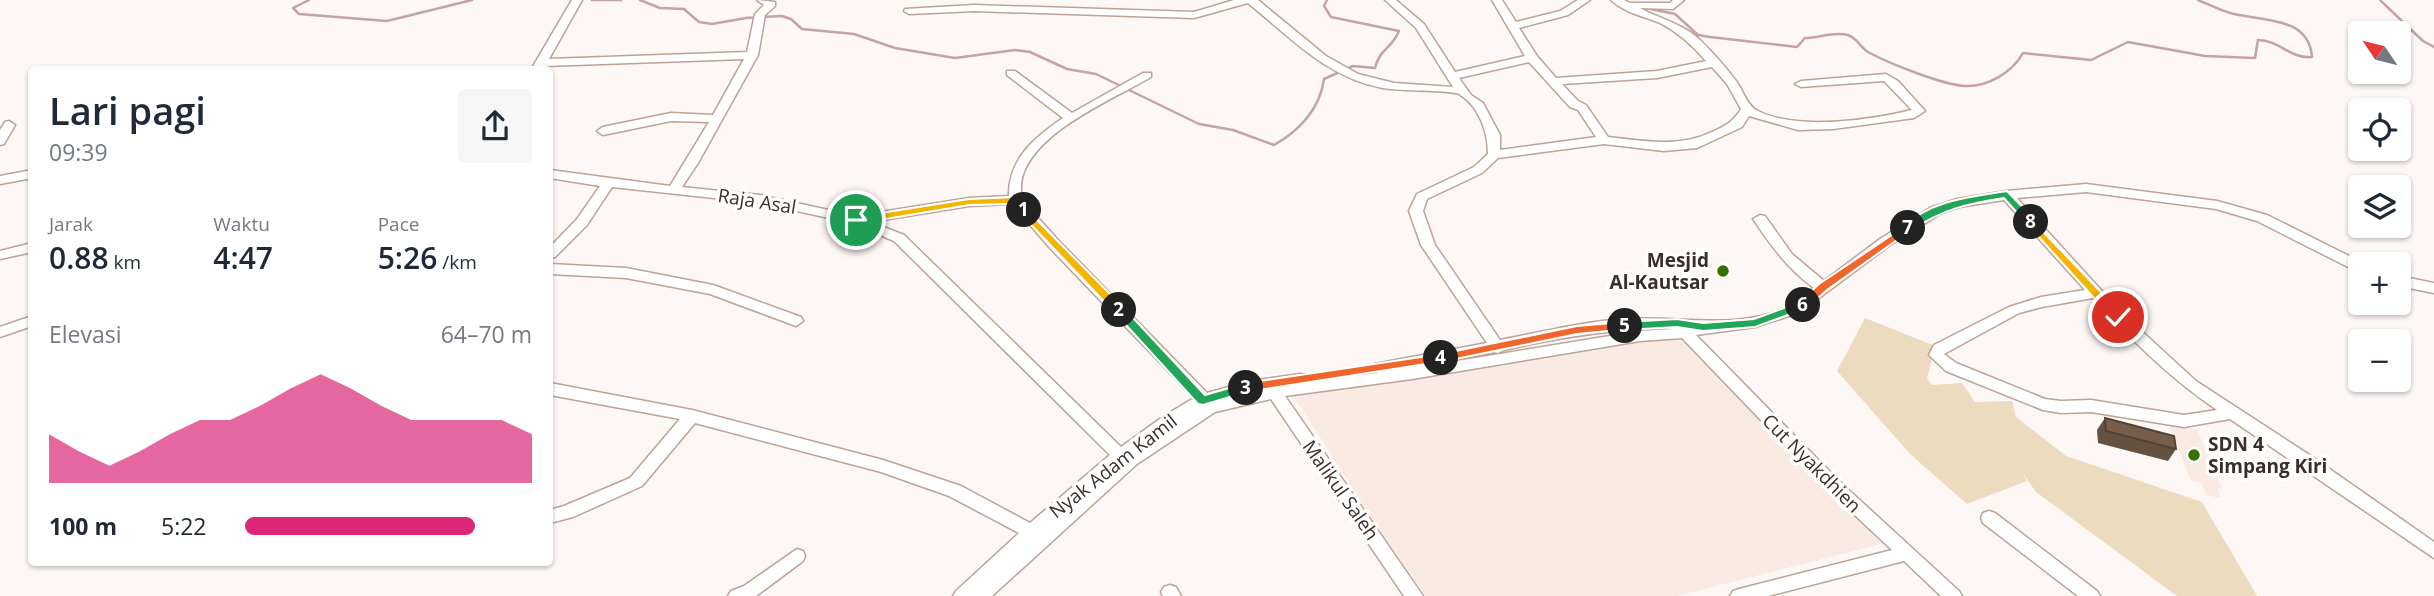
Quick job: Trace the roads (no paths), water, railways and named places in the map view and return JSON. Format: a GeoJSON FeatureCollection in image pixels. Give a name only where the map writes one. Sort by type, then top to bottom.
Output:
{"type":"FeatureCollection","features":[{"type":"Feature","properties":{"kind":"street"},"geometry":{"type":"LineString","coordinates":[[1152,0],[1152,13]]}},
{"type":"Feature","properties":{"kind":"street"},"geometry":{"type":"LineString","coordinates":[[909,11],[974,8],[1194,15],[1246,0]]}},
{"type":"Feature","properties":{"kind":"street"},"geometry":{"type":"LineString","coordinates":[[1251,0],[1303,45],[1354,77],[1385,85],[1462,91]]}},
{"type":"Feature","properties":{"kind":"street"},"geometry":{"type":"LineString","coordinates":[[1390,0],[1420,26],[1462,91],[1477,103],[1494,135],[1494,155]]}},
{"type":"Feature","properties":{"kind":"street"},"geometry":{"type":"LineString","coordinates":[[1497,0],[1532,58],[1556,81],[1574,104],[1582,108],[1604,140]]}},
{"type":"Feature","properties":{"kind":"street"},"geometry":{"type":"LineString","coordinates":[[1512,26],[1564,13],[1585,0]]}},
{"type":"Feature","properties":{"kind":"street"},"geometry":{"type":"LineString","coordinates":[[1616,0],[1647,7],[1672,6],[1679,0]]}},
{"type":"Feature","properties":{"kind":"street"},"geometry":{"type":"LineString","coordinates":[[539,66],[576,1]]}},
{"type":"Feature","properties":{"kind":"street"},"geometry":{"type":"LineString","coordinates":[[674,189],[692,163],[752,55],[760,18],[771,1]]}},
{"type":"Feature","properties":{"kind":"street"},"geometry":{"type":"LineString","coordinates":[[1633,5],[1664,20],[1695,41],[1715,62],[1742,96],[1747,109],[1754,114],[1798,125],[1833,125],[1914,114],[1919,111],[1886,77],[1801,84]]}},
{"type":"Feature","properties":{"kind":"street"},"geometry":{"type":"LineString","coordinates":[[539,66],[752,55]]}},
{"type":"Feature","properties":{"kind":"street"},"geometry":{"type":"LineString","coordinates":[[1451,76],[1532,58]]}},
{"type":"Feature","properties":{"kind":"street"},"geometry":{"type":"LineString","coordinates":[[1556,81],[1648,74],[1702,67],[1715,62]]}},
{"type":"Feature","properties":{"kind":"street"},"geometry":{"type":"LineString","coordinates":[[1011,73],[1071,118]]}},
{"type":"Feature","properties":{"kind":"street"},"geometry":{"type":"LineString","coordinates":[[1147,75],[1071,118],[1034,148],[1017,173],[1015,200],[1207,404]]}},
{"type":"Feature","properties":{"kind":"street"},"geometry":{"type":"LineString","coordinates":[[1498,348],[1428,245],[1416,211],[1422,197],[1478,170],[1494,155],[1604,140],[1664,146],[1697,144],[1738,124],[1747,109]]}},
{"type":"Feature","properties":{"kind":"street"},"geometry":{"type":"LineString","coordinates":[[603,131],[671,117],[716,119]]}},
{"type":"Feature","properties":{"kind":"street"},"geometry":{"type":"LineString","coordinates":[[0,141],[9,125]]}},
{"type":"Feature","properties":{"kind":"street","name":"Raja Asal"},"geometry":{"type":"LineString","coordinates":[[553,174],[760,199],[856,220],[969,202],[1015,200]]}},
{"type":"Feature","properties":{"kind":"street"},"geometry":{"type":"LineString","coordinates":[[0,180],[28,175]]}},
{"type":"Feature","properties":{"kind":"street"},"geometry":{"type":"LineString","coordinates":[[553,251],[582,222],[608,183]]}},
{"type":"Feature","properties":{"kind":"street"},"geometry":{"type":"LineString","coordinates":[[980,596],[1037,534],[1131,460],[1154,437],[1207,404],[1271,388],[1498,348],[1577,330],[1755,323],[1794,310],[1810,301],[1823,287],[1935,211],[1957,202],[2086,188],[2217,205],[2262,218],[2348,261]]}},
{"type":"Feature","properties":{"kind":"street"},"geometry":{"type":"LineString","coordinates":[[2007,195],[2096,293],[2175,371],[2230,413],[2305,460],[2434,551]]}},
{"type":"Feature","properties":{"kind":"street"},"geometry":{"type":"LineString","coordinates":[[1760,219],[1784,256],[1798,271],[1823,287]]}},
{"type":"Feature","properties":{"kind":"street"},"geometry":{"type":"LineString","coordinates":[[856,220],[899,238],[1120,456]]}},
{"type":"Feature","properties":{"kind":"street"},"geometry":{"type":"LineString","coordinates":[[0,248],[28,242]]}},
{"type":"Feature","properties":{"kind":"street"},"geometry":{"type":"LineString","coordinates":[[0,254],[28,248]]}},
{"type":"Feature","properties":{"kind":"street"},"geometry":{"type":"LineString","coordinates":[[553,269],[626,273],[713,290],[796,321]]}},
{"type":"Feature","properties":{"kind":"street"},"geometry":{"type":"LineString","coordinates":[[2411,283],[2434,288]]}},
{"type":"Feature","properties":{"kind":"street"},"geometry":{"type":"LineString","coordinates":[[2096,293],[2041,302],[2014,310],[1939,349],[1936,355],[1951,367],[2043,404],[2061,407],[2091,405],[2184,421],[2230,413]]}},
{"type":"Feature","properties":{"kind":"street"},"geometry":{"type":"LineString","coordinates":[[0,332],[28,322]]}},
{"type":"Feature","properties":{"kind":"street"},"geometry":{"type":"LineString","coordinates":[[1271,388],[1425,372],[1681,328]]}},
{"type":"Feature","properties":{"kind":"street","name":"Cut Nyakdhien"},"geometry":{"type":"LineString","coordinates":[[1681,328],[1833,486],[1953,596]]}},
{"type":"Feature","properties":{"kind":"street","name":"Malikul Saleh"},"geometry":{"type":"LineString","coordinates":[[1271,388],[1414,596]]}},
{"type":"Feature","properties":{"kind":"street"},"geometry":{"type":"LineString","coordinates":[[553,390],[691,416],[858,459],[955,491],[1037,534]]}},
{"type":"Feature","properties":{"kind":"street"},"geometry":{"type":"LineString","coordinates":[[553,515],[577,508],[636,482],[691,416]]}},
{"type":"Feature","properties":{"kind":"street","name":"Nyak Adam Kamil"},"geometry":{"type":"LineString","coordinates":[[962,596],[1037,534],[1120,456],[1154,437]]}},
{"type":"Feature","properties":{"kind":"street"},"geometry":{"type":"LineString","coordinates":[[1989,518],[2091,596]]}},
{"type":"Feature","properties":{"kind":"street"},"geometry":{"type":"LineString","coordinates":[[1738,596],[1905,554]]}},
{"type":"Feature","properties":{"kind":"street"},"geometry":{"type":"LineString","coordinates":[[737,596],[750,591],[797,556]]}},
{"type":"Feature","properties":{"kind":"waterway"},"geometry":{"type":"LineString","coordinates":[[309,0],[293,8],[299,14],[387,21],[472,0]]}},
{"type":"Feature","properties":{"kind":"waterway"},"geometry":{"type":"LineString","coordinates":[[592,0],[621,0]]}},
{"type":"Feature","properties":{"kind":"waterway"},"geometry":{"type":"LineString","coordinates":[[640,0],[660,8],[684,9],[699,22],[712,24],[746,18],[782,16],[791,19],[802,29],[854,34],[895,48],[955,58],[1015,50],[1030,52],[1067,69],[1096,74],[1199,124],[1233,130],[1274,145],[1292,133],[1307,118],[1318,100],[1324,79],[1353,66],[1375,68],[1380,56],[1399,31],[1331,17],[1324,6],[1327,0]]}},
{"type":"Feature","properties":{"kind":"waterway"},"geometry":{"type":"LineString","coordinates":[[1636,6],[1675,14],[1698,35],[1710,37],[1797,47],[1805,38],[1848,35],[1868,52],[1888,62],[1930,78],[1965,86],[1982,84],[1998,77],[2012,67],[2023,53],[2091,60],[2128,42],[2205,56],[2255,58],[2258,40],[2272,43],[2297,55],[2312,57],[2303,34],[2294,28],[2272,20],[2229,13],[2198,0]]}},
{"type":"Feature","properties":{"kind":"waterway"},"geometry":{"type":"LineString","coordinates":[[2380,0],[2423,41],[2434,47]]}},
{"type":"Feature","properties":{"kind":"place","name":"Mesjid Al-Kautsar"},"geometry":{"type":"Point","coordinates":[1723,271]}},
{"type":"Feature","properties":{"kind":"place","name":"SDN 4 Simpang Kiri"},"geometry":{"type":"Point","coordinates":[2194,455]}}]}
